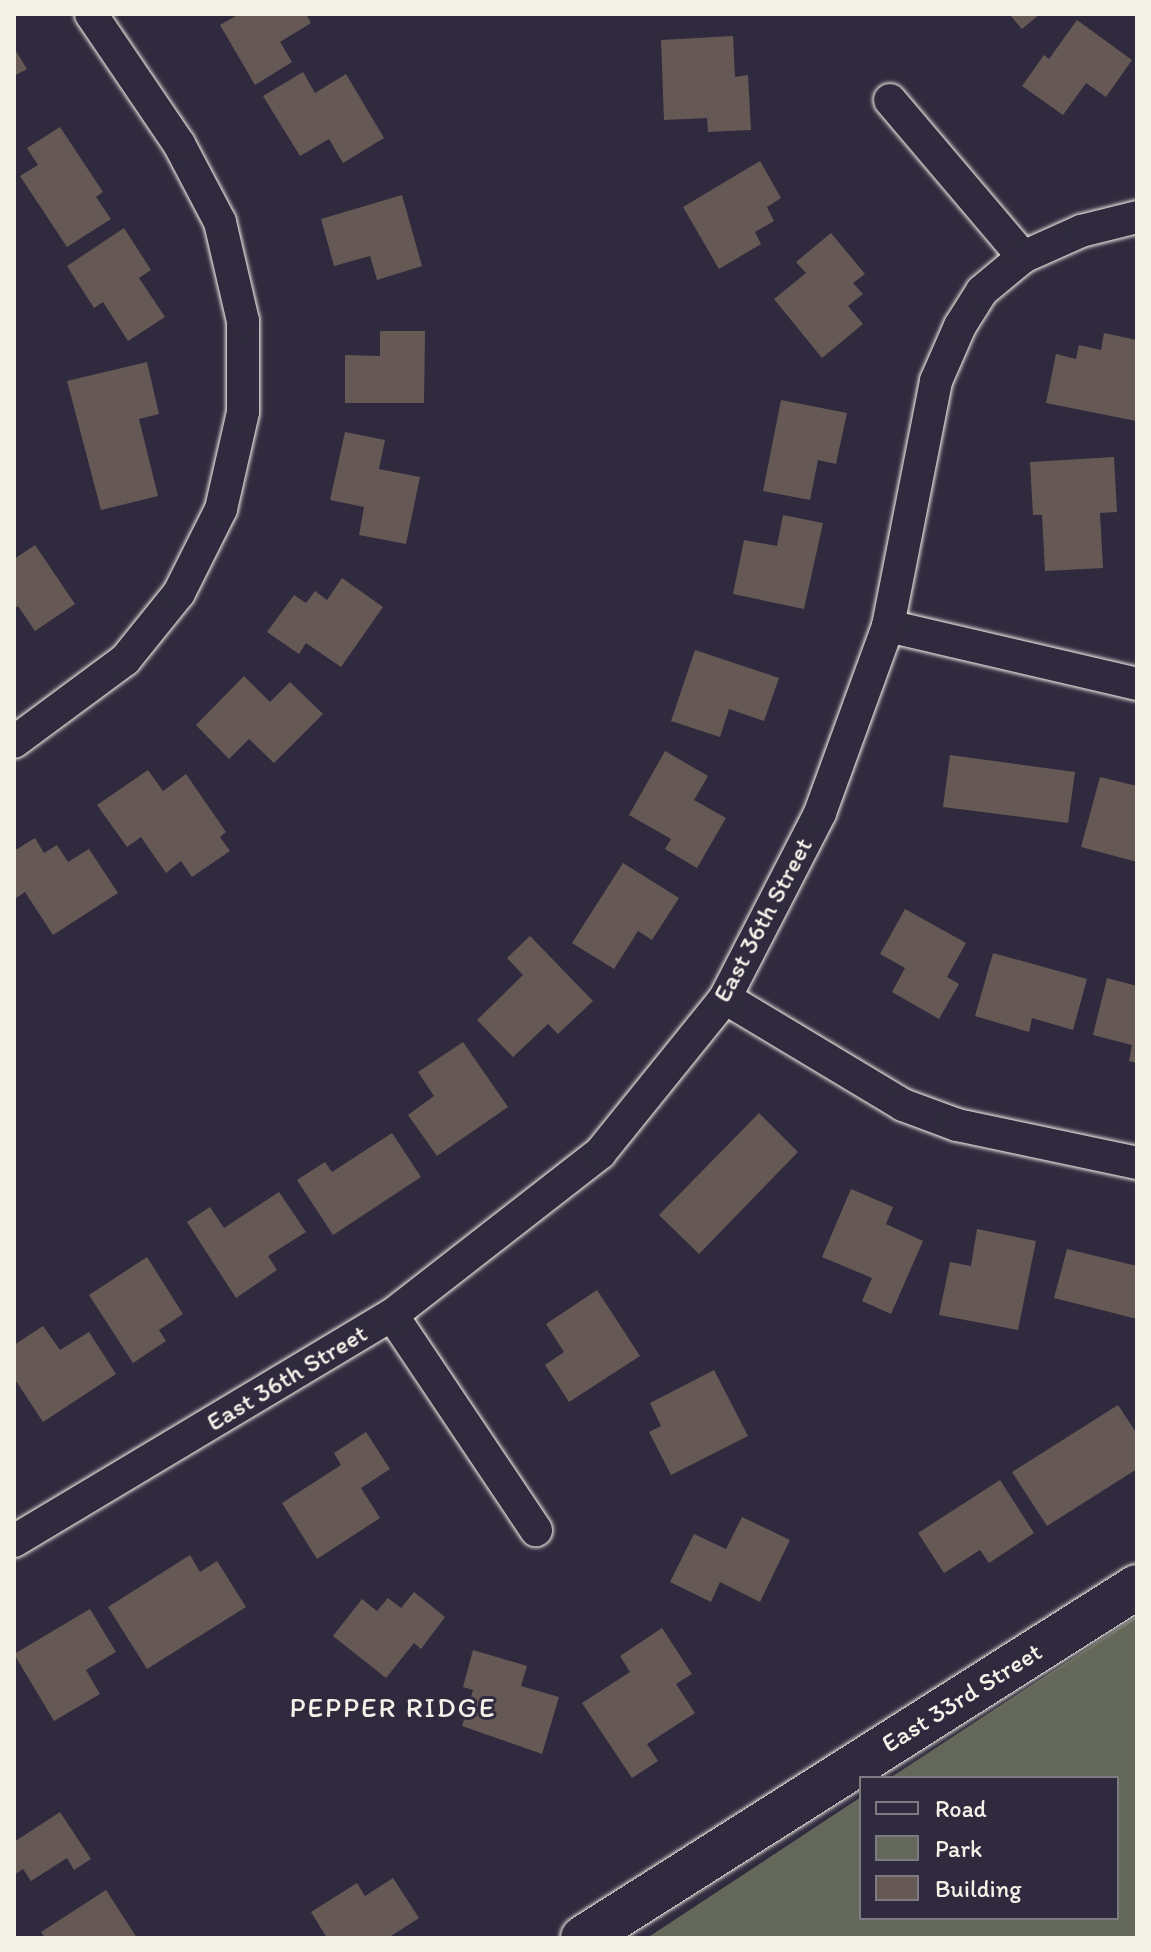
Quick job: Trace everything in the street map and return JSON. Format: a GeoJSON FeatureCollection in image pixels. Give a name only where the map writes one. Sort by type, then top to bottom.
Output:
{"type":"FeatureCollection","features":[{"type":"Feature","properties":{"kind":"street"},"geometry":{"type":"LineString","coordinates":[[14,742],[125,660],[179,593],[221,509],[243,412],[243,321],[220,222],[179,144],[91,14]]}},
{"type":"Feature","properties":{"kind":"street"},"geometry":{"type":"LineString","coordinates":[[890,100],[1023,257]]}},
{"type":"Feature","properties":{"kind":"street","name":"East 36th Street"},"geometry":{"type":"LineString","coordinates":[[14,1541],[392,1315],[600,1153],[725,998],[820,813],[888,626],[936,381],[960,326],[982,291],[1023,257],[1081,231],[1137,217]]}},
{"type":"Feature","properties":{"kind":"street"},"geometry":{"type":"LineString","coordinates":[[888,626],[1137,684]]}},
{"type":"Feature","properties":{"kind":"street"},"geometry":{"type":"LineString","coordinates":[[725,998],[903,1105],[957,1125],[1137,1163]]}},
{"type":"Feature","properties":{"kind":"street"},"geometry":{"type":"LineString","coordinates":[[392,1315],[536,1530]]}},
{"type":"Feature","properties":{"kind":"street","name":"East 33rd Street"},"geometry":{"type":"LineString","coordinates":[[583,1938],[1137,1587]]}},
{"type":"Feature","properties":{"kind":"green space"},"geometry":{"type":"Polygon","coordinates":[[[1137,1616],[1137,1938],[647,1938],[859,1798],[859,1920],[1119,1920],[1119,1776],[893,1776],[1137,1616]]]}},
{"type":"Feature","properties":{"kind":"building"},"geometry":{"type":"Polygon","coordinates":[[[239,14],[306,14],[311,23],[280,42],[292,62],[255,85],[220,25],[239,14]]]}},
{"type":"Feature","properties":{"kind":"building"},"geometry":{"type":"Polygon","coordinates":[[[1009,14],[1040,14],[1022,29],[1009,14]]]}},
{"type":"Feature","properties":{"kind":"building"},"geometry":{"type":"Polygon","coordinates":[[[1077,20],[1132,60],[1106,97],[1086,83],[1063,115],[1022,86],[1044,55],[1049,59],[1077,20]]]}},
{"type":"Feature","properties":{"kind":"building"},"geometry":{"type":"Polygon","coordinates":[[[733,36],[735,77],[748,75],[751,130],[708,132],[707,118],[664,120],[661,40],[733,36]]]}},
{"type":"Feature","properties":{"kind":"building"},"geometry":{"type":"Polygon","coordinates":[[[14,48],[27,69],[14,76],[14,48]]]}},
{"type":"Feature","properties":{"kind":"building"},"geometry":{"type":"Polygon","coordinates":[[[303,72],[315,93],[346,74],[384,138],[343,163],[329,139],[300,156],[263,96],[303,72]]]}},
{"type":"Feature","properties":{"kind":"building"},"geometry":{"type":"Polygon","coordinates":[[[60,127],[103,192],[96,197],[111,219],[67,247],[20,176],[38,165],[27,148],[60,127]]]}},
{"type":"Feature","properties":{"kind":"building"},"geometry":{"type":"Polygon","coordinates":[[[760,161],[781,198],[767,207],[774,221],[755,232],[761,244],[719,269],[683,207],[760,161]]]}},
{"type":"Feature","properties":{"kind":"building"},"geometry":{"type":"Polygon","coordinates":[[[402,195],[422,266],[377,280],[370,256],[334,266],[321,219],[402,195]]]}},
{"type":"Feature","properties":{"kind":"building"},"geometry":{"type":"Polygon","coordinates":[[[124,228],[151,270],[139,278],[165,317],[128,341],[103,302],[94,308],[67,266],[124,228]]]}},
{"type":"Feature","properties":{"kind":"building"},"geometry":{"type":"Polygon","coordinates":[[[831,233],[865,274],[853,283],[863,294],[848,306],[863,324],[822,358],[774,299],[806,273],[796,262],[831,233]]]}},
{"type":"Feature","properties":{"kind":"building"},"geometry":{"type":"Polygon","coordinates":[[[380,331],[425,331],[424,403],[345,403],[345,355],[380,356],[380,331]]]}},
{"type":"Feature","properties":{"kind":"building"},"geometry":{"type":"Polygon","coordinates":[[[1104,333],[1137,340],[1136,421],[1046,403],[1056,354],[1076,359],[1079,345],[1101,350],[1104,333]]]}},
{"type":"Feature","properties":{"kind":"building"},"geometry":{"type":"Polygon","coordinates":[[[147,362],[159,414],[139,419],[158,496],[101,510],[67,381],[147,362]]]}},
{"type":"Feature","properties":{"kind":"building"},"geometry":{"type":"Polygon","coordinates":[[[781,400],[847,413],[836,464],[818,460],[810,500],[763,491],[781,400]]]}},
{"type":"Feature","properties":{"kind":"building"},"geometry":{"type":"Polygon","coordinates":[[[345,432],[385,440],[379,469],[420,477],[406,544],[359,535],[364,507],[330,500],[345,432]]]}},
{"type":"Feature","properties":{"kind":"building"},"geometry":{"type":"Polygon","coordinates":[[[1114,457],[1117,512],[1100,513],[1103,568],[1045,571],[1042,515],[1033,515],[1030,462],[1114,457]]]}},
{"type":"Feature","properties":{"kind":"building"},"geometry":{"type":"Polygon","coordinates":[[[783,515],[823,523],[804,609],[733,594],[744,540],[777,546],[783,515]]]}},
{"type":"Feature","properties":{"kind":"building"},"geometry":{"type":"Polygon","coordinates":[[[35,545],[75,604],[35,631],[18,606],[14,609],[14,559],[35,545]]]}},
{"type":"Feature","properties":{"kind":"building"},"geometry":{"type":"Polygon","coordinates":[[[342,578],[383,607],[341,667],[306,643],[299,654],[267,632],[294,595],[306,603],[315,591],[327,600],[342,578]]]}},
{"type":"Feature","properties":{"kind":"building"},"geometry":{"type":"Polygon","coordinates":[[[695,650],[779,678],[764,721],[729,709],[720,737],[671,721],[695,650]]]}},
{"type":"Feature","properties":{"kind":"building"},"geometry":{"type":"Polygon","coordinates":[[[244,676],[270,702],[290,682],[323,714],[274,763],[249,739],[229,759],[196,725],[244,676]]]}},
{"type":"Feature","properties":{"kind":"building"},"geometry":{"type":"Polygon","coordinates":[[[665,751],[708,776],[694,800],[726,818],[697,868],[665,849],[671,839],[629,815],[665,751]]]}},
{"type":"Feature","properties":{"kind":"building"},"geometry":{"type":"Polygon","coordinates":[[[950,755],[1075,772],[1068,823],[943,807],[950,755]]]}},
{"type":"Feature","properties":{"kind":"building"},"geometry":{"type":"Polygon","coordinates":[[[148,770],[163,791],[186,774],[226,832],[220,837],[230,851],[192,877],[181,861],[166,873],[141,837],[127,847],[97,805],[148,770]]]}},
{"type":"Feature","properties":{"kind":"building"},"geometry":{"type":"Polygon","coordinates":[[[1100,777],[1137,786],[1137,862],[1081,847],[1100,777]]]}},
{"type":"Feature","properties":{"kind":"building"},"geometry":{"type":"Polygon","coordinates":[[[35,838],[44,853],[57,845],[68,862],[89,849],[118,893],[53,935],[25,892],[16,898],[14,894],[14,851],[35,838]]]}},
{"type":"Feature","properties":{"kind":"building"},"geometry":{"type":"Polygon","coordinates":[[[623,863],[679,898],[652,940],[638,931],[614,969],[572,943],[623,863]]]}},
{"type":"Feature","properties":{"kind":"building"},"geometry":{"type":"Polygon","coordinates":[[[905,909],[966,943],[947,977],[959,984],[939,1019],[892,992],[905,968],[880,954],[905,909]]]}},
{"type":"Feature","properties":{"kind":"building"},"geometry":{"type":"Polygon","coordinates":[[[530,936],[593,1001],[558,1034],[548,1024],[513,1057],[477,1020],[523,975],[507,958],[530,936]]]}},
{"type":"Feature","properties":{"kind":"building"},"geometry":{"type":"Polygon","coordinates":[[[993,953],[1087,979],[1073,1030],[1032,1018],[1029,1032],[975,1016],[993,953]]]}},
{"type":"Feature","properties":{"kind":"building"},"geometry":{"type":"Polygon","coordinates":[[[1107,978],[1137,986],[1137,1063],[1129,1061],[1132,1045],[1093,1035],[1107,978]]]}},
{"type":"Feature","properties":{"kind":"building"},"geometry":{"type":"Polygon","coordinates":[[[463,1042],[508,1107],[437,1156],[408,1115],[434,1096],[418,1072],[463,1042]]]}},
{"type":"Feature","properties":{"kind":"building"},"geometry":{"type":"Polygon","coordinates":[[[759,1113],[798,1152],[699,1254],[659,1215],[759,1113]]]}},
{"type":"Feature","properties":{"kind":"building"},"geometry":{"type":"Polygon","coordinates":[[[392,1133],[421,1177],[333,1235],[297,1180],[325,1162],[332,1172],[392,1133]]]}},
{"type":"Feature","properties":{"kind":"building"},"geometry":{"type":"Polygon","coordinates":[[[851,1189],[893,1207],[886,1224],[923,1241],[891,1314],[862,1301],[872,1278],[822,1257],[851,1189]]]}},
{"type":"Feature","properties":{"kind":"building"},"geometry":{"type":"Polygon","coordinates":[[[279,1192],[306,1232],[268,1256],[277,1270],[236,1298],[187,1222],[210,1207],[224,1228],[279,1192]]]}},
{"type":"Feature","properties":{"kind":"building"},"geometry":{"type":"Polygon","coordinates":[[[977,1229],[1036,1241],[1018,1330],[939,1315],[950,1262],[971,1266],[977,1229]]]}},
{"type":"Feature","properties":{"kind":"building"},"geometry":{"type":"Polygon","coordinates":[[[1067,1249],[1137,1266],[1137,1319],[1054,1298],[1067,1249]]]}},
{"type":"Feature","properties":{"kind":"building"},"geometry":{"type":"Polygon","coordinates":[[[147,1257],[183,1314],[159,1330],[166,1341],[133,1363],[89,1295],[147,1257]]]}},
{"type":"Feature","properties":{"kind":"building"},"geometry":{"type":"Polygon","coordinates":[[[597,1290],[640,1356],[569,1402],[545,1365],[564,1352],[546,1324],[597,1290]]]}},
{"type":"Feature","properties":{"kind":"building"},"geometry":{"type":"Polygon","coordinates":[[[43,1326],[60,1350],[89,1332],[116,1374],[43,1422],[14,1378],[14,1345],[43,1326]]]}},
{"type":"Feature","properties":{"kind":"building"},"geometry":{"type":"Polygon","coordinates":[[[714,1370],[748,1436],[671,1475],[649,1432],[661,1426],[650,1403],[714,1370]]]}},
{"type":"Feature","properties":{"kind":"building"},"geometry":{"type":"Polygon","coordinates":[[[1118,1405],[1137,1434],[1137,1469],[1047,1526],[1012,1472],[1118,1405]]]}},
{"type":"Feature","properties":{"kind":"building"},"geometry":{"type":"Polygon","coordinates":[[[366,1432],[390,1469],[361,1488],[380,1518],[317,1559],[282,1503],[341,1465],[334,1453],[366,1432]]]}},
{"type":"Feature","properties":{"kind":"building"},"geometry":{"type":"Polygon","coordinates":[[[1000,1480],[1034,1533],[989,1563],[980,1550],[944,1573],[918,1533],[1000,1480]]]}},
{"type":"Feature","properties":{"kind":"building"},"geometry":{"type":"Polygon","coordinates":[[[742,1517],[790,1540],[760,1602],[720,1582],[711,1602],[670,1582],[694,1534],[726,1549],[742,1517]]]}},
{"type":"Feature","properties":{"kind":"building"},"geometry":{"type":"Polygon","coordinates":[[[190,1555],[200,1572],[217,1561],[246,1607],[147,1669],[108,1607],[190,1555]]]}},
{"type":"Feature","properties":{"kind":"building"},"geometry":{"type":"Polygon","coordinates":[[[414,1592],[445,1617],[421,1649],[414,1643],[386,1678],[333,1636],[362,1599],[377,1611],[388,1598],[401,1608],[414,1592]]]}},
{"type":"Feature","properties":{"kind":"building"},"geometry":{"type":"Polygon","coordinates":[[[90,1609],[116,1652],[86,1670],[100,1694],[54,1721],[14,1654],[90,1609]]]}},
{"type":"Feature","properties":{"kind":"building"},"geometry":{"type":"Polygon","coordinates":[[[662,1628],[692,1674],[676,1684],[695,1713],[647,1744],[658,1761],[632,1778],[582,1703],[630,1672],[620,1656],[662,1628]]]}},
{"type":"Feature","properties":{"kind":"building"},"geometry":{"type":"Polygon","coordinates":[[[473,1650],[527,1666],[521,1686],[559,1697],[542,1754],[462,1726],[473,1690],[463,1687],[473,1650]]]}},
{"type":"Feature","properties":{"kind":"building"},"geometry":{"type":"Polygon","coordinates":[[[60,1812],[91,1859],[74,1870],[67,1858],[31,1881],[23,1869],[14,1875],[14,1842],[60,1812]]]}},
{"type":"Feature","properties":{"kind":"building"},"geometry":{"type":"Polygon","coordinates":[[[393,1878],[419,1918],[388,1938],[327,1938],[311,1912],[357,1883],[365,1896],[393,1878]]]}},
{"type":"Feature","properties":{"kind":"building"},"geometry":{"type":"Polygon","coordinates":[[[106,1890],[137,1938],[45,1938],[41,1932],[106,1890]]]}},
{"type":"Feature","properties":{"kind":"district","name":"PEPPER RIDGE"},"geometry":{"type":"Point","coordinates":[393,1707]}}]}
